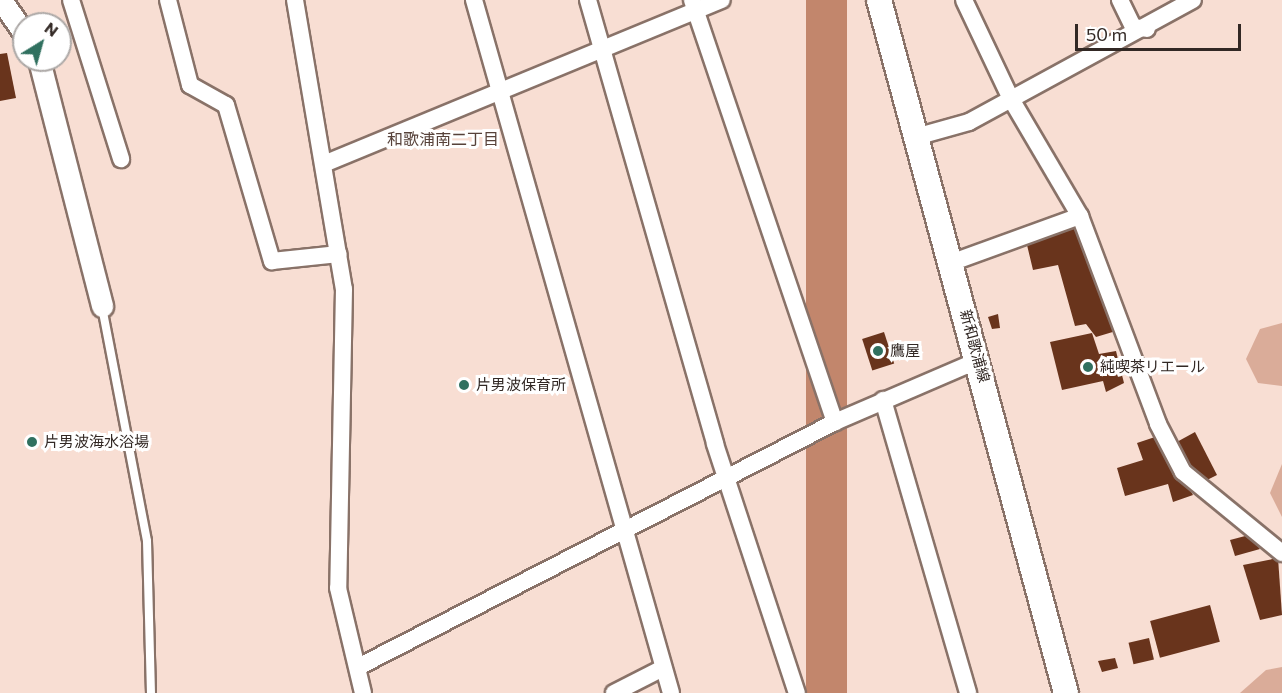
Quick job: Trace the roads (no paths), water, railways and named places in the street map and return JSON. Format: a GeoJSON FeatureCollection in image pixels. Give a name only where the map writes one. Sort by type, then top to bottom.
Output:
{"type":"FeatureCollection","features":[{"type":"Feature","properties":{"kind":"main road","name":"新和歌浦線"},"geometry":{"type":"LineString","coordinates":[[879,0],[919,136],[1066,693]]}},
{"type":"Feature","properties":{"kind":"street"},"geometry":{"type":"LineString","coordinates":[[0,0],[12,16]]}},
{"type":"Feature","properties":{"kind":"street"},"geometry":{"type":"LineString","coordinates":[[71,0],[121,159]]}},
{"type":"Feature","properties":{"kind":"street"},"geometry":{"type":"LineString","coordinates":[[168,0],[190,85],[226,105],[272,261],[339,254]]}},
{"type":"Feature","properties":{"kind":"street"},"geometry":{"type":"LineString","coordinates":[[296,0],[326,164],[344,289],[338,588],[360,666],[363,693]]}},
{"type":"Feature","properties":{"kind":"street"},"geometry":{"type":"LineString","coordinates":[[474,0],[622,529],[671,693]]}},
{"type":"Feature","properties":{"kind":"street"},"geometry":{"type":"LineString","coordinates":[[588,0],[729,479],[797,693]]}},
{"type":"Feature","properties":{"kind":"street"},"geometry":{"type":"LineString","coordinates":[[326,164],[603,52],[694,6],[722,0]]}},
{"type":"Feature","properties":{"kind":"street"},"geometry":{"type":"LineString","coordinates":[[964,0],[1011,99],[1080,216],[1158,424],[1184,472],[1282,553]]}},
{"type":"Feature","properties":{"kind":"street"},"geometry":{"type":"LineString","coordinates":[[1120,0],[1133,27],[1147,29]]}},
{"type":"Feature","properties":{"kind":"street"},"geometry":{"type":"LineString","coordinates":[[919,136],[969,122],[1147,29],[1193,0]]}},
{"type":"Feature","properties":{"kind":"street"},"geometry":{"type":"LineString","coordinates":[[694,6],[835,422]]}},
{"type":"Feature","properties":{"kind":"street"},"geometry":{"type":"LineString","coordinates":[[42,72],[102,306]]}},
{"type":"Feature","properties":{"kind":"street"},"geometry":{"type":"LineString","coordinates":[[953,262],[1080,216]]}},
{"type":"Feature","properties":{"kind":"street"},"geometry":{"type":"LineString","coordinates":[[360,666],[622,529],[729,479],[835,422],[908,387],[979,360]]}},
{"type":"Feature","properties":{"kind":"street"},"geometry":{"type":"LineString","coordinates":[[883,400],[968,693]]}},
{"type":"Feature","properties":{"kind":"street"},"geometry":{"type":"LineString","coordinates":[[614,693],[663,668]]}},
{"type":"Feature","properties":{"kind":"lane"},"geometry":{"type":"LineString","coordinates":[[102,306],[147,541],[150,693]]}},
{"type":"Feature","properties":{"kind":"place","name":"鷹屋"},"geometry":{"type":"Point","coordinates":[878,351]}},
{"type":"Feature","properties":{"kind":"place","name":"純喫茶リエール"},"geometry":{"type":"Point","coordinates":[1088,367]}},
{"type":"Feature","properties":{"kind":"place","name":"片男波保育所"},"geometry":{"type":"Point","coordinates":[464,385]}},
{"type":"Feature","properties":{"kind":"place","name":"片男波海水浴場"},"geometry":{"type":"Point","coordinates":[32,442]}},
{"type":"Feature","properties":{"kind":"district","name":"和歌浦南二丁目"},"geometry":{"type":"Point","coordinates":[443,139]}}]}
